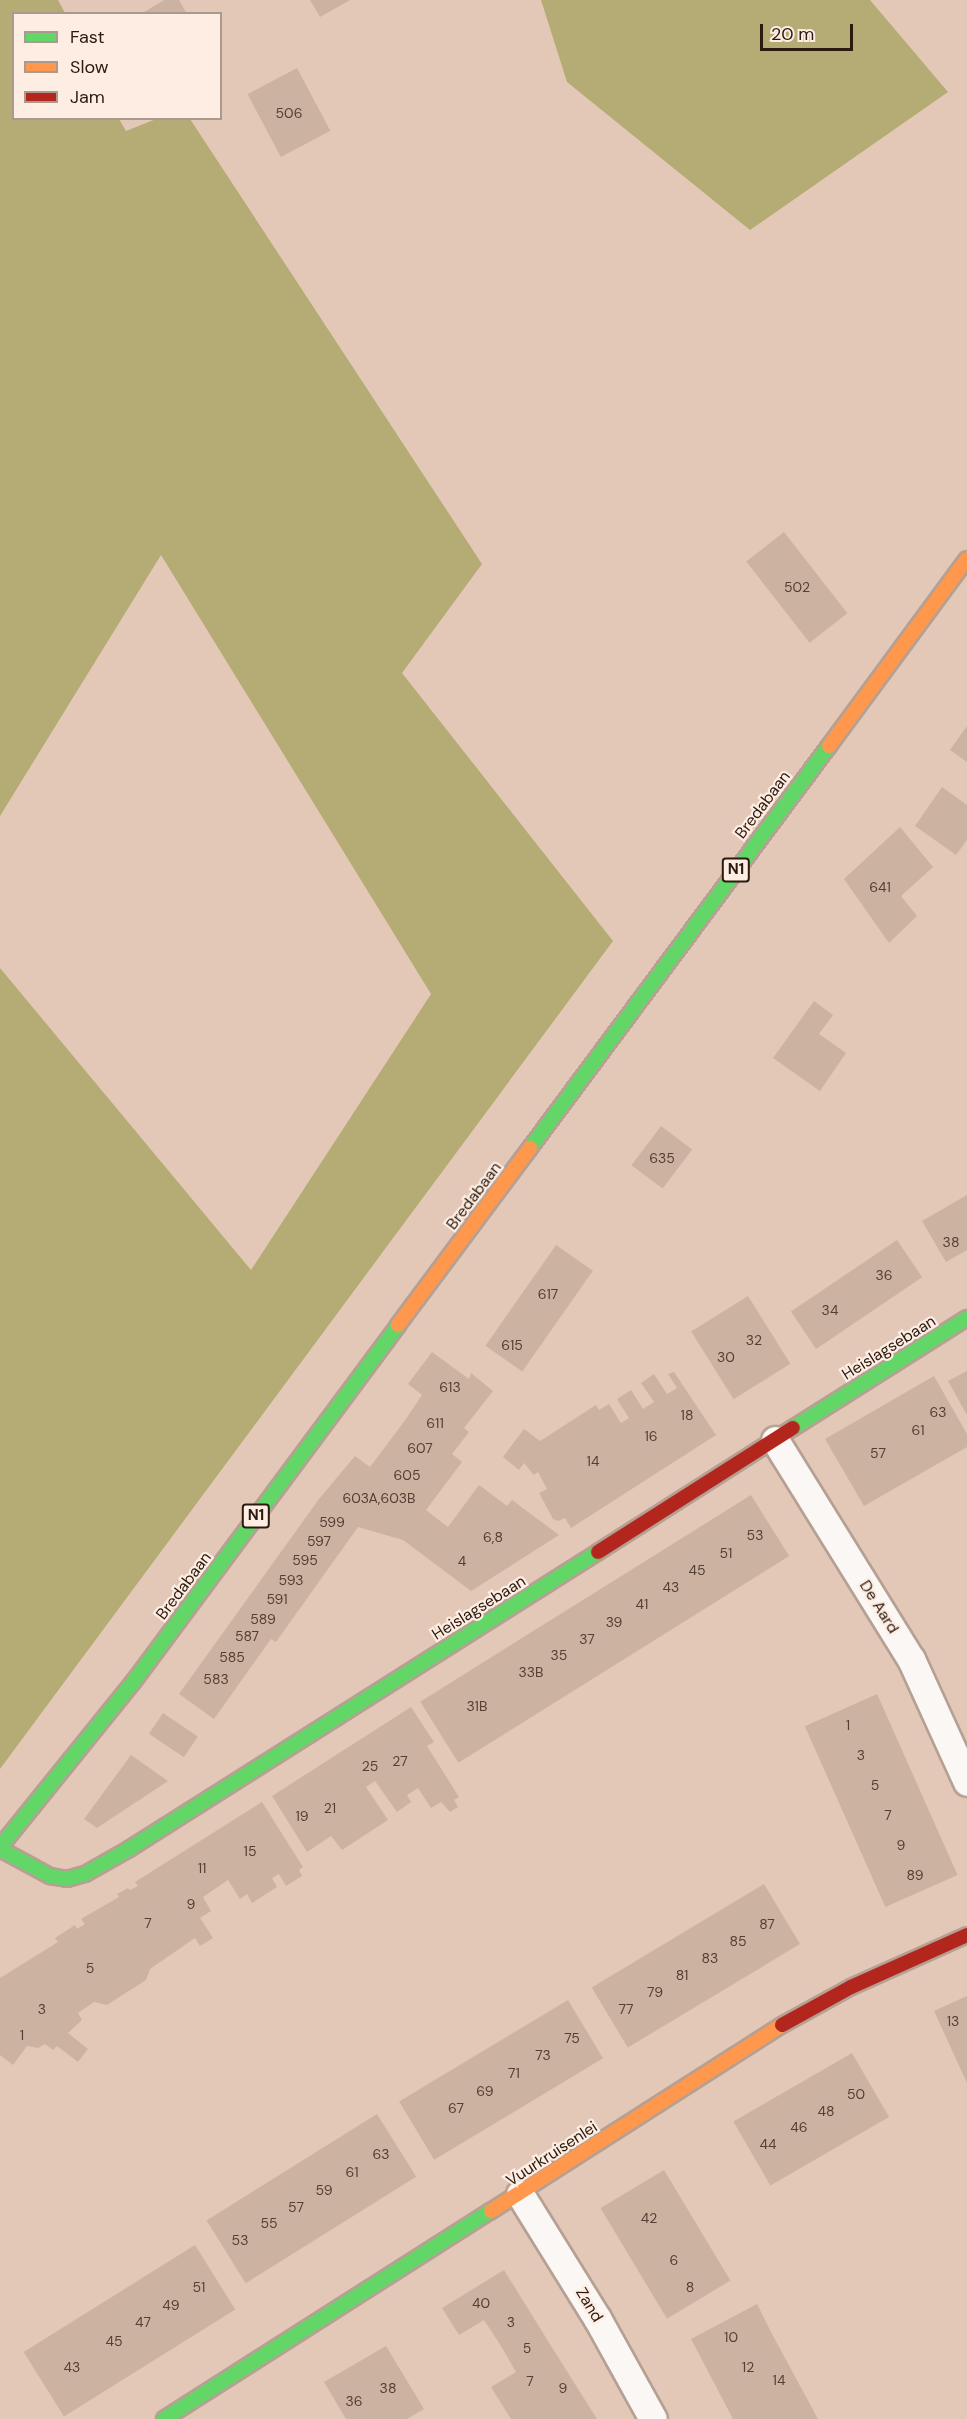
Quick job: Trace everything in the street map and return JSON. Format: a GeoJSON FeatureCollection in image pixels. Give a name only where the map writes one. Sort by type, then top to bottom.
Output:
{"type":"FeatureCollection","features":[{"type":"Feature","properties":{"kind":"street","name":"Bredabaan"},"geometry":{"type":"LineString","coordinates":[[0,1848],[134,1681],[967,559]]}},
{"type":"Feature","properties":{"kind":"street","name":"Heislagsebaan"},"geometry":{"type":"LineString","coordinates":[[0,1848],[50,1876],[67,1879],[85,1874],[139,1843],[967,1318]]}},
{"type":"Feature","properties":{"kind":"street","name":"De Aard"},"geometry":{"type":"LineString","coordinates":[[775,1440],[911,1659],[967,1782]]}},
{"type":"Feature","properties":{"kind":"street","name":"Vuurkruisenlei"},"geometry":{"type":"LineString","coordinates":[[164,2419],[795,2017],[851,1987],[967,1935]]}},
{"type":"Feature","properties":{"kind":"street","name":"Zand"},"geometry":{"type":"LineString","coordinates":[[520,2194],[597,2318],[653,2419]]}},
{"type":"Feature","properties":{"kind":"shaded area"},"geometry":{"type":"Polygon","coordinates":[[[0,0],[58,0],[64,12],[12,12],[12,120],[120,120],[126,131],[154,120],[191,120],[482,564],[402,673],[613,941],[0,1769],[0,968],[251,1270],[431,994],[161,555],[0,816],[0,0]]]}},
{"type":"Feature","properties":{"kind":"shaded area"},"geometry":{"type":"Polygon","coordinates":[[[541,0],[870,0],[948,92],[750,230],[567,82],[541,0]]]}},
{"type":"Feature","properties":{"kind":"building"},"geometry":{"type":"Polygon","coordinates":[[[164,0],[179,0],[186,12],[144,12],[164,0]]]}},
{"type":"Feature","properties":{"kind":"building"},"geometry":{"type":"Polygon","coordinates":[[[310,0],[350,0],[320,17],[310,0]]]}},
{"type":"Feature","properties":{"kind":"building"},"geometry":{"type":"Polygon","coordinates":[[[297,68],[330,131],[281,157],[248,94],[297,68]]]}},
{"type":"Feature","properties":{"kind":"building"},"geometry":{"type":"Polygon","coordinates":[[[784,532],[847,613],[810,643],[746,562],[784,532]]]}},
{"type":"Feature","properties":{"kind":"building"},"geometry":{"type":"Polygon","coordinates":[[[967,726],[967,762],[950,750],[967,726]]]}},
{"type":"Feature","properties":{"kind":"building"},"geometry":{"type":"Polygon","coordinates":[[[942,787],[967,805],[967,840],[956,855],[915,826],[942,787]]]}},
{"type":"Feature","properties":{"kind":"building"},"geometry":{"type":"Polygon","coordinates":[[[900,827],[933,867],[901,896],[917,916],[889,943],[844,879],[900,827]]]}},
{"type":"Feature","properties":{"kind":"building"},"geometry":{"type":"Polygon","coordinates":[[[814,1001],[833,1015],[819,1034],[846,1053],[820,1091],[773,1058],[814,1001]]]}},
{"type":"Feature","properties":{"kind":"building"},"geometry":{"type":"Polygon","coordinates":[[[661,1126],[692,1149],[663,1189],[632,1165],[661,1126]]]}},
{"type":"Feature","properties":{"kind":"building"},"geometry":{"type":"Polygon","coordinates":[[[967,1195],[967,1250],[946,1262],[922,1221],[967,1195]]]}},
{"type":"Feature","properties":{"kind":"building"},"geometry":{"type":"Polygon","coordinates":[[[897,1240],[922,1277],[816,1349],[791,1312],[897,1240]]]}},
{"type":"Feature","properties":{"kind":"building"},"geometry":{"type":"Polygon","coordinates":[[[556,1245],[593,1271],[522,1372],[485,1346],[556,1245]]]}},
{"type":"Feature","properties":{"kind":"building"},"geometry":{"type":"Polygon","coordinates":[[[748,1296],[790,1364],[734,1399],[691,1332],[748,1296]]]}},
{"type":"Feature","properties":{"kind":"building"},"geometry":{"type":"Polygon","coordinates":[[[432,1352],[469,1379],[471,1373],[493,1391],[464,1428],[469,1432],[452,1454],[462,1462],[426,1510],[448,1527],[479,1485],[507,1506],[512,1500],[559,1535],[471,1591],[403,1540],[358,1527],[276,1642],[271,1639],[214,1719],[179,1694],[319,1499],[355,1456],[370,1467],[406,1419],[422,1395],[408,1384],[432,1352]]]}},
{"type":"Feature","properties":{"kind":"building"},"geometry":{"type":"Polygon","coordinates":[[[967,1371],[967,1415],[948,1381],[967,1371]]]}},
{"type":"Feature","properties":{"kind":"building"},"geometry":{"type":"Polygon","coordinates":[[[674,1372],[716,1435],[571,1528],[565,1518],[558,1521],[553,1519],[539,1493],[547,1489],[538,1472],[534,1475],[524,1463],[519,1470],[503,1457],[524,1429],[540,1441],[596,1405],[599,1410],[609,1404],[621,1423],[629,1418],[617,1399],[631,1390],[643,1409],[654,1402],[641,1383],[654,1374],[667,1394],[677,1388],[668,1374],[674,1372]]]}},
{"type":"Feature","properties":{"kind":"building"},"geometry":{"type":"Polygon","coordinates":[[[934,1376],[967,1434],[967,1447],[864,1506],[825,1439],[934,1376]]]}},
{"type":"Feature","properties":{"kind":"building"},"geometry":{"type":"Polygon","coordinates":[[[751,1495],[789,1556],[458,1763],[420,1702],[751,1495]]]}},
{"type":"Feature","properties":{"kind":"building"},"geometry":{"type":"Polygon","coordinates":[[[877,1694],[958,1875],[885,1907],[805,1726],[877,1694]]]}},
{"type":"Feature","properties":{"kind":"building"},"geometry":{"type":"Polygon","coordinates":[[[411,1707],[434,1742],[427,1746],[459,1797],[454,1800],[458,1807],[450,1812],[441,1802],[431,1808],[418,1788],[407,1795],[411,1802],[397,1812],[375,1781],[366,1787],[388,1820],[342,1850],[331,1836],[307,1852],[272,1796],[411,1707]]]}},
{"type":"Feature","properties":{"kind":"building"},"geometry":{"type":"Polygon","coordinates":[[[163,1713],[198,1736],[184,1757],[149,1734],[163,1713]]]}},
{"type":"Feature","properties":{"kind":"building"},"geometry":{"type":"Polygon","coordinates":[[[131,1755],[168,1781],[97,1828],[84,1819],[131,1755]]]}},
{"type":"Feature","properties":{"kind":"building"},"geometry":{"type":"Polygon","coordinates":[[[262,1802],[303,1867],[299,1870],[302,1876],[286,1886],[279,1874],[272,1878],[277,1887],[252,1903],[247,1894],[240,1899],[228,1880],[203,1897],[211,1911],[200,1918],[213,1938],[200,1946],[195,1938],[150,1969],[146,1980],[107,2005],[94,2002],[78,2013],[82,2020],[68,2033],[88,2049],[78,2062],[57,2046],[53,2050],[45,2044],[38,2048],[27,2046],[13,2065],[0,2055],[0,1978],[58,1942],[55,1938],[75,1925],[77,1929],[85,1924],[81,1919],[119,1897],[117,1894],[138,1886],[135,1882],[262,1802]]]}},
{"type":"Feature","properties":{"kind":"building"},"geometry":{"type":"Polygon","coordinates":[[[764,1884],[800,1944],[628,2048],[592,1988],[764,1884]]]}},
{"type":"Feature","properties":{"kind":"building"},"geometry":{"type":"Polygon","coordinates":[[[967,1996],[967,2083],[934,2011],[967,1996]]]}},
{"type":"Feature","properties":{"kind":"building"},"geometry":{"type":"Polygon","coordinates":[[[568,2000],[603,2058],[434,2160],[399,2101],[568,2000]]]}},
{"type":"Feature","properties":{"kind":"building"},"geometry":{"type":"Polygon","coordinates":[[[852,2053],[889,2117],[770,2186],[733,2122],[852,2053]]]}},
{"type":"Feature","properties":{"kind":"building"},"geometry":{"type":"Polygon","coordinates":[[[377,2114],[416,2177],[246,2283],[207,2221],[377,2114]]]}},
{"type":"Feature","properties":{"kind":"building"},"geometry":{"type":"Polygon","coordinates":[[[664,2170],[730,2281],[667,2319],[601,2208],[664,2170]]]}},
{"type":"Feature","properties":{"kind":"building"},"geometry":{"type":"Polygon","coordinates":[[[195,2245],[235,2309],[64,2416],[24,2352],[195,2245]]]}},
{"type":"Feature","properties":{"kind":"building"},"geometry":{"type":"Polygon","coordinates":[[[504,2270],[597,2419],[511,2419],[491,2387],[516,2372],[501,2346],[484,2320],[459,2335],[442,2308],[504,2270]]]}},
{"type":"Feature","properties":{"kind":"building"},"geometry":{"type":"Polygon","coordinates":[[[757,2304],[818,2419],[733,2419],[691,2339],[757,2304]]]}},
{"type":"Feature","properties":{"kind":"building"},"geometry":{"type":"Polygon","coordinates":[[[386,2346],[424,2409],[407,2419],[346,2419],[324,2382],[386,2346]]]}},
{"type":"Feature","properties":{"kind":"traffic: fast"},"geometry":{"type":"LineString","coordinates":[[530,1148],[829,746]]}},
{"type":"Feature","properties":{"kind":"traffic: fast"},"geometry":{"type":"LineString","coordinates":[[793,1428],[967,1318]]}},
{"type":"Feature","properties":{"kind":"traffic: fast"},"geometry":{"type":"LineString","coordinates":[[0,1847],[134,1681],[398,1325]]}},
{"type":"Feature","properties":{"kind":"traffic: fast"},"geometry":{"type":"LineString","coordinates":[[0,1849],[50,1876],[67,1879],[85,1874],[129,1849],[598,1552]]}},
{"type":"Feature","properties":{"kind":"traffic: fast"},"geometry":{"type":"LineString","coordinates":[[164,2419],[491,2211]]}},
{"type":"Feature","properties":{"kind":"traffic: slow"},"geometry":{"type":"LineString","coordinates":[[829,746],[967,559]]}},
{"type":"Feature","properties":{"kind":"traffic: slow"},"geometry":{"type":"LineString","coordinates":[[398,1325],[530,1148]]}},
{"type":"Feature","properties":{"kind":"traffic: slow"},"geometry":{"type":"LineString","coordinates":[[491,2211],[782,2025]]}},
{"type":"Feature","properties":{"kind":"traffic: jam"},"geometry":{"type":"LineString","coordinates":[[598,1552],[793,1428]]}},
{"type":"Feature","properties":{"kind":"traffic: jam"},"geometry":{"type":"LineString","coordinates":[[782,2025],[851,1987],[967,1935]]}}]}
